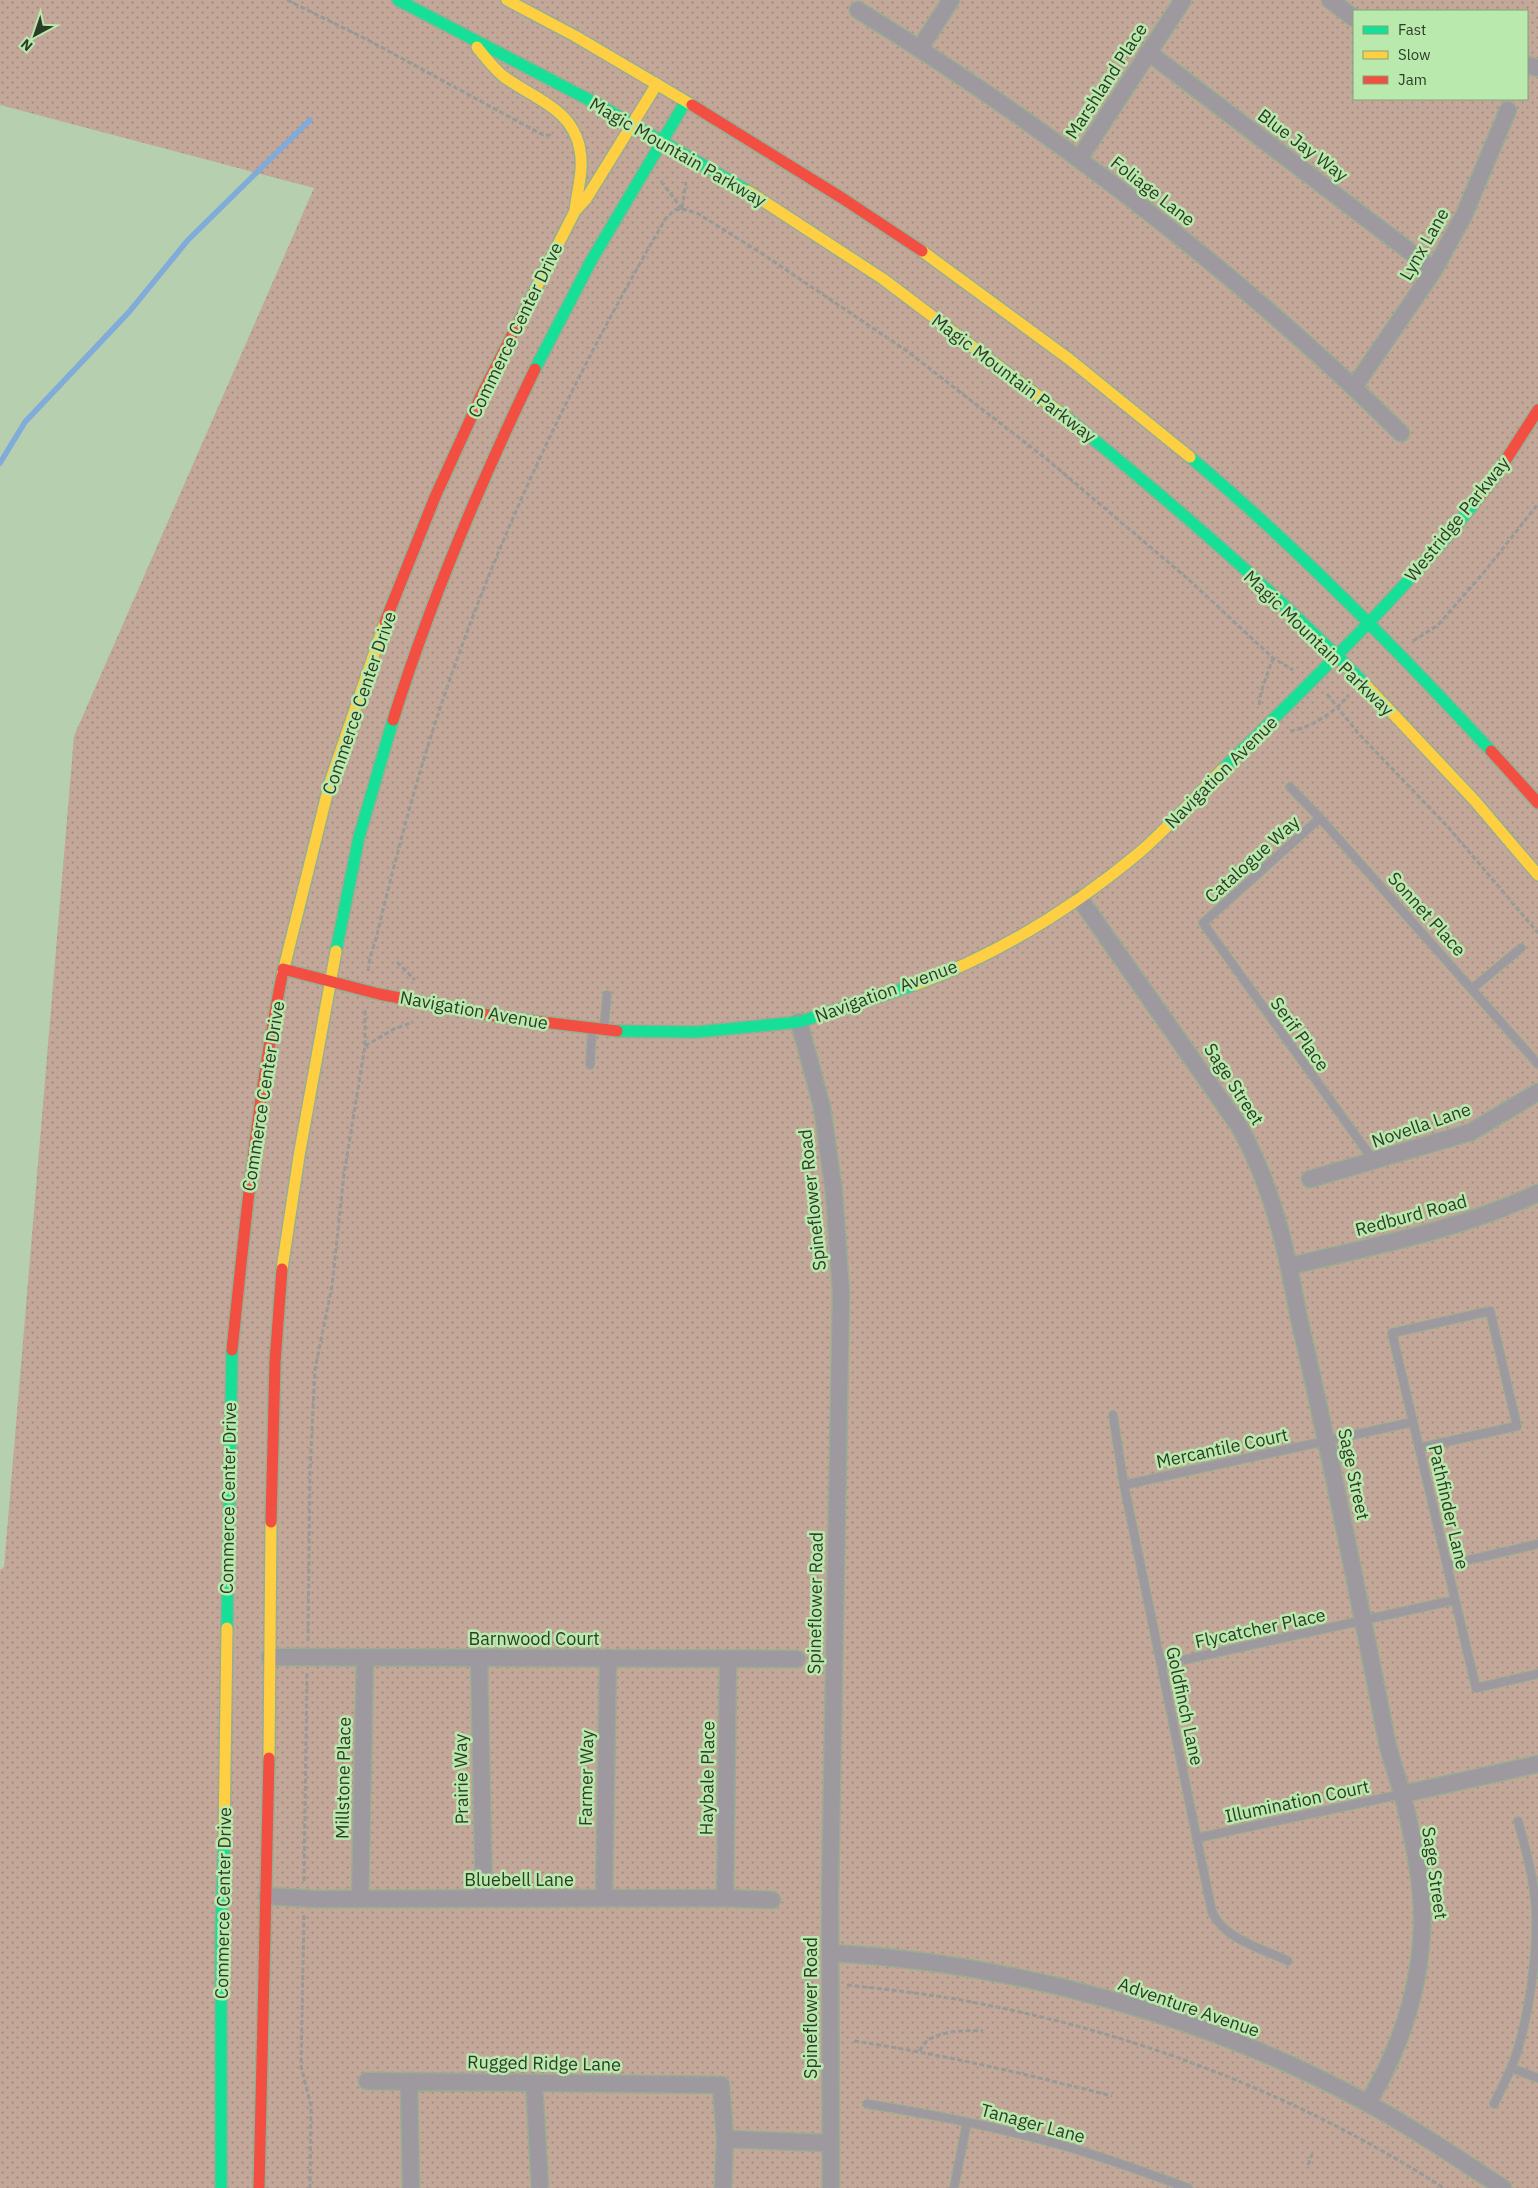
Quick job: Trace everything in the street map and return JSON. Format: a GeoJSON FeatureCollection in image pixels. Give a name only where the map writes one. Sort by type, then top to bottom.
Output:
{"type":"FeatureCollection","features":[{"type":"Feature","properties":{"kind":"main road","name":"Magic Mountain Parkway"},"geometry":{"type":"LineString","coordinates":[[398,0],[661,140],[801,224],[903,294],[1044,399],[1105,447],[1218,545],[1337,656],[1451,776],[1538,875]]}},
{"type":"Feature","properties":{"kind":"main road"},"geometry":{"type":"LineString","coordinates":[[507,0],[731,127],[835,194],[1035,334],[1120,399],[1280,537],[1369,623],[1538,803]]}},
{"type":"Feature","properties":{"kind":"main road"},"geometry":{"type":"LineString","coordinates":[[466,35],[504,78],[546,101],[560,112],[570,125],[576,135],[580,150],[581,167],[574,211]]}},
{"type":"Feature","properties":{"kind":"main road","name":"Commerce Center Drive"},"geometry":{"type":"LineString","coordinates":[[221,2188],[221,1932],[226,1760],[230,1370],[255,1132],[266,1054],[283,969],[330,782],[373,652],[436,497],[478,404],[574,211],[586,198],[657,84]]}},
{"type":"Feature","properties":{"kind":"main road","name":"Commerce Center Drive"},"geometry":{"type":"LineString","coordinates":[[259,2188],[267,1896],[271,1479],[275,1355],[281,1275],[303,1129],[350,877],[376,775],[410,665],[457,539],[530,375],[578,284],[661,140],[686,102]]}},
{"type":"Feature","properties":{"kind":"main road","name":"Westridge Parkway"},"geometry":{"type":"LineString","coordinates":[[1369,623],[1439,548],[1494,478],[1538,410]]}},
{"type":"Feature","properties":{"kind":"main road","name":"Navigation Avenue"},"geometry":{"type":"LineString","coordinates":[[283,969],[379,994],[493,1016],[598,1030],[697,1032],[799,1022],[879,998],[939,976],[1046,921],[1080,899],[1141,851],[1369,623]]}},
{"type":"Feature","properties":{"kind":"street"},"geometry":{"type":"LineString","coordinates":[[920,48],[952,0]]}},
{"type":"Feature","properties":{"kind":"street","name":"Marshland Place"},"geometry":{"type":"LineString","coordinates":[[1079,160],[1183,0]]}},
{"type":"Feature","properties":{"kind":"street"},"geometry":{"type":"LineString","coordinates":[[1330,0],[1353,17]]}},
{"type":"Feature","properties":{"kind":"street","name":"Foliage Lane"},"geometry":{"type":"LineString","coordinates":[[858,10],[920,48],[1079,160],[1194,248],[1282,321],[1401,433]]}},
{"type":"Feature","properties":{"kind":"street","name":"Blue Jay Way"},"geometry":{"type":"LineString","coordinates":[[1148,52],[1434,270]]}},
{"type":"Feature","properties":{"kind":"street","name":"Lynx Lane"},"geometry":{"type":"LineString","coordinates":[[1354,387],[1434,270],[1464,215],[1508,110]]}},
{"type":"Feature","properties":{"kind":"street","name":"Sage Street"},"geometry":{"type":"LineString","coordinates":[[1080,899],[1239,1126],[1258,1161],[1290,1266],[1298,1314],[1365,1620],[1388,1745],[1402,1794],[1419,1878],[1422,1927],[1416,1988],[1396,2049],[1368,2103]]}},
{"type":"Feature","properties":{"kind":"street","name":"Spineflower Road"},"geometry":{"type":"LineString","coordinates":[[799,1022],[822,1107],[834,1192],[841,1293],[830,1893],[832,1953],[830,2188]]}},
{"type":"Feature","properties":{"kind":"street","name":"Novella Lane"},"geometry":{"type":"LineString","coordinates":[[1310,1179],[1375,1162],[1471,1132],[1538,1092]]}},
{"type":"Feature","properties":{"kind":"street","name":"Redburd Road"},"geometry":{"type":"LineString","coordinates":[[1290,1266],[1469,1222],[1538,1192]]}},
{"type":"Feature","properties":{"kind":"street","name":"Barnwood Court"},"geometry":{"type":"LineString","coordinates":[[270,1657],[797,1659]]}},
{"type":"Feature","properties":{"kind":"street","name":"Millstone Place"},"geometry":{"type":"LineString","coordinates":[[360,1899],[365,1658]]}},
{"type":"Feature","properties":{"kind":"street","name":"Prairie Way"},"geometry":{"type":"LineString","coordinates":[[479,1658],[484,1899]]}},
{"type":"Feature","properties":{"kind":"street","name":"Farmer Way"},"geometry":{"type":"LineString","coordinates":[[604,1898],[608,1658]]}},
{"type":"Feature","properties":{"kind":"street","name":"Haybale Place"},"geometry":{"type":"LineString","coordinates":[[725,1898],[728,1658]]}},
{"type":"Feature","properties":{"kind":"street"},"geometry":{"type":"LineString","coordinates":[[1402,1794],[1538,1764]]}},
{"type":"Feature","properties":{"kind":"street","name":"Bluebell Lane"},"geometry":{"type":"LineString","coordinates":[[267,1896],[304,1899],[725,1898],[772,1900]]}},
{"type":"Feature","properties":{"kind":"street","name":"Adventure Avenue"},"geometry":{"type":"LineString","coordinates":[[832,1953],[948,1966],[1041,1983],[1134,2006],[1225,2037],[1368,2103],[1503,2188]]}},
{"type":"Feature","properties":{"kind":"street","name":"Rugged Ridge Lane"},"geometry":{"type":"LineString","coordinates":[[367,2081],[721,2085],[725,2139]]}},
{"type":"Feature","properties":{"kind":"street"},"geometry":{"type":"LineString","coordinates":[[409,2082],[411,2188]]}},
{"type":"Feature","properties":{"kind":"street"},"geometry":{"type":"LineString","coordinates":[[534,2083],[540,2188]]}},
{"type":"Feature","properties":{"kind":"street"},"geometry":{"type":"LineString","coordinates":[[723,2188],[725,2139],[830,2142]]}},
{"type":"Feature","properties":{"kind":"lane","name":"Sonnet Place"},"geometry":{"type":"LineString","coordinates":[[1290,787],[1473,988],[1538,1064]]}},
{"type":"Feature","properties":{"kind":"lane","name":"Catalogue Way"},"geometry":{"type":"LineString","coordinates":[[1203,923],[1320,818]]}},
{"type":"Feature","properties":{"kind":"lane","name":"Serif Place"},"geometry":{"type":"LineString","coordinates":[[1203,923],[1375,1162]]}},
{"type":"Feature","properties":{"kind":"lane"},"geometry":{"type":"LineString","coordinates":[[1473,988],[1521,948]]}},
{"type":"Feature","properties":{"kind":"lane"},"geometry":{"type":"LineString","coordinates":[[590,1065],[607,995]]}},
{"type":"Feature","properties":{"kind":"lane","name":"Pathfinder Lane"},"geometry":{"type":"LineString","coordinates":[[1419,1448],[1517,1426],[1490,1311],[1392,1333],[1419,1448],[1476,1688],[1538,1674]]}},
{"type":"Feature","properties":{"kind":"lane","name":"Goldfinch Lane"},"geometry":{"type":"LineString","coordinates":[[1113,1415],[1124,1485],[1210,1902],[1217,1922],[1225,1930],[1288,1961]]}},
{"type":"Feature","properties":{"kind":"lane","name":"Mercantile Court"},"geometry":{"type":"LineString","coordinates":[[1124,1485],[1413,1422]]}},
{"type":"Feature","properties":{"kind":"lane"},"geometry":{"type":"LineString","coordinates":[[1447,1565],[1538,1544]]}},
{"type":"Feature","properties":{"kind":"lane","name":"Flycatcher Place"},"geometry":{"type":"LineString","coordinates":[[1161,1665],[1455,1600]]}},
{"type":"Feature","properties":{"kind":"lane","name":"Illumination Court"},"geometry":{"type":"LineString","coordinates":[[1197,1838],[1402,1794]]}},
{"type":"Feature","properties":{"kind":"lane"},"geometry":{"type":"LineString","coordinates":[[1494,2104],[1519,2046],[1537,1935],[1536,1909],[1529,1861],[1518,1821]]}},
{"type":"Feature","properties":{"kind":"lane"},"geometry":{"type":"LineString","coordinates":[[1511,2068],[1538,2078]]}},
{"type":"Feature","properties":{"kind":"lane","name":"Tanager Lane"},"geometry":{"type":"LineString","coordinates":[[867,2104],[967,2122],[1094,2155],[1188,2188]]}},
{"type":"Feature","properties":{"kind":"lane"},"geometry":{"type":"LineString","coordinates":[[954,2188],[967,2122]]}},
{"type":"Feature","properties":{"kind":"path"},"geometry":{"type":"LineString","coordinates":[[287,0],[382,47],[543,135],[552,135]]}},
{"type":"Feature","properties":{"kind":"path"},"geometry":{"type":"LineString","coordinates":[[682,209],[686,182]]}},
{"type":"Feature","properties":{"kind":"path"},"geometry":{"type":"LineString","coordinates":[[663,183],[682,209]]}},
{"type":"Feature","properties":{"kind":"path"},"geometry":{"type":"LineString","coordinates":[[369,960],[410,805],[456,665],[488,578],[526,488],[593,348],[666,218],[675,210],[682,209],[697,213],[836,302],[907,351],[994,417],[1121,521],[1273,658],[1294,671]]}},
{"type":"Feature","properties":{"kind":"path"},"geometry":{"type":"LineString","coordinates":[[1414,640],[1438,625],[1485,572],[1538,504]]}},
{"type":"Feature","properties":{"kind":"path"},"geometry":{"type":"LineString","coordinates":[[1261,692],[1273,658]]}},
{"type":"Feature","properties":{"kind":"path"},"geometry":{"type":"LineString","coordinates":[[1327,694],[1358,733],[1448,827],[1538,933]]}},
{"type":"Feature","properties":{"kind":"path"},"geometry":{"type":"LineString","coordinates":[[1302,729],[1338,708],[1350,694]]}},
{"type":"Feature","properties":{"kind":"path"},"geometry":{"type":"LineString","coordinates":[[310,2188],[311,2106],[302,2066],[310,1470],[315,1369],[331,1293],[344,1174],[365,1046],[364,1019]]}},
{"type":"Feature","properties":{"kind":"path"},"geometry":{"type":"LineString","coordinates":[[365,1046],[394,1029]]}},
{"type":"Feature","properties":{"kind":"path"},"geometry":{"type":"LineString","coordinates":[[856,1986],[980,2003],[1132,2041],[1258,2089],[1373,2144],[1444,2188]]}},
{"type":"Feature","properties":{"kind":"path"},"geometry":{"type":"LineString","coordinates":[[920,2051],[928,2041],[951,2032],[965,2030],[983,2031]]}},
{"type":"Feature","properties":{"kind":"path"},"geometry":{"type":"LineString","coordinates":[[854,2041],[920,2051],[995,2066],[1112,2096]]}},
{"type":"Feature","properties":{"kind":"path"},"geometry":{"type":"LineString","coordinates":[[1308,2165],[1312,2154]]}},
{"type":"Feature","properties":{"kind":"shaded area"},"geometry":{"type":"Polygon","coordinates":[[[0,0],[1538,0],[1538,2188],[0,2188],[0,1570],[4,1567],[74,736],[314,188],[0,105],[0,0]]]}},
{"type":"Feature","properties":{"kind":"waterway"},"geometry":{"type":"LineString","coordinates":[[0,463],[25,422],[129,312],[188,240],[310,120]]}},
{"type":"Feature","properties":{"kind":"traffic: fast"},"geometry":{"type":"LineString","coordinates":[[398,0],[601,106],[748,191]]}},
{"type":"Feature","properties":{"kind":"traffic: fast"},"geometry":{"type":"LineString","coordinates":[[535,369],[591,261],[686,101]]}},
{"type":"Feature","properties":{"kind":"traffic: fast"},"geometry":{"type":"LineString","coordinates":[[1066,417],[1220,546],[1294,614],[1366,685]]}},
{"type":"Feature","properties":{"kind":"traffic: fast"},"geometry":{"type":"LineString","coordinates":[[1190,457],[1269,526],[1345,599],[1491,751]]}},
{"type":"Feature","properties":{"kind":"traffic: fast"},"geometry":{"type":"LineString","coordinates":[[1223,769],[1385,605],[1447,537],[1476,501]]}},
{"type":"Feature","properties":{"kind":"traffic: fast"},"geometry":{"type":"LineString","coordinates":[[336,951],[359,837],[393,720]]}},
{"type":"Feature","properties":{"kind":"traffic: fast"},"geometry":{"type":"LineString","coordinates":[[617,1031],[697,1032],[799,1022],[915,985]]}},
{"type":"Feature","properties":{"kind":"traffic: fast"},"geometry":{"type":"LineString","coordinates":[[227,1628],[232,1350]]}},
{"type":"Feature","properties":{"kind":"traffic: fast"},"geometry":{"type":"LineString","coordinates":[[221,2188],[221,1932],[224,1839]]}},
{"type":"Feature","properties":{"kind":"traffic: slow"},"geometry":{"type":"LineString","coordinates":[[507,0],[575,36],[692,105]]}},
{"type":"Feature","properties":{"kind":"traffic: slow"},"geometry":{"type":"LineString","coordinates":[[477,47],[492,66],[503,76],[550,106],[569,124],[576,136],[581,158],[581,173],[575,211]]}},
{"type":"Feature","properties":{"kind":"traffic: slow"},"geometry":{"type":"LineString","coordinates":[[534,292],[575,211],[586,199],[657,84]]}},
{"type":"Feature","properties":{"kind":"traffic: slow"},"geometry":{"type":"LineString","coordinates":[[748,191],[883,279],[1066,417]]}},
{"type":"Feature","properties":{"kind":"traffic: slow"},"geometry":{"type":"LineString","coordinates":[[922,251],[1069,359],[1190,457]]}},
{"type":"Feature","properties":{"kind":"traffic: slow"},"geometry":{"type":"LineString","coordinates":[[282,976],[330,782],[385,622]]}},
{"type":"Feature","properties":{"kind":"traffic: slow"},"geometry":{"type":"LineString","coordinates":[[1366,685],[1475,801],[1538,875]]}},
{"type":"Feature","properties":{"kind":"traffic: slow"},"geometry":{"type":"LineString","coordinates":[[915,985],[945,973],[1005,944],[1061,911],[1140,852],[1223,769]]}},
{"type":"Feature","properties":{"kind":"traffic: slow"},"geometry":{"type":"LineString","coordinates":[[282,1269],[299,1156],[336,951]]}},
{"type":"Feature","properties":{"kind":"traffic: slow"},"geometry":{"type":"LineString","coordinates":[[269,1758],[271,1522]]}},
{"type":"Feature","properties":{"kind":"traffic: slow"},"geometry":{"type":"LineString","coordinates":[[224,1839],[227,1628]]}},
{"type":"Feature","properties":{"kind":"traffic: jam"},"geometry":{"type":"LineString","coordinates":[[692,105],[842,198],[922,251]]}},
{"type":"Feature","properties":{"kind":"traffic: jam"},"geometry":{"type":"LineString","coordinates":[[385,622],[435,497],[481,396],[534,292]]}},
{"type":"Feature","properties":{"kind":"traffic: jam"},"geometry":{"type":"LineString","coordinates":[[393,720],[440,586],[476,498],[535,369]]}},
{"type":"Feature","properties":{"kind":"traffic: jam"},"geometry":{"type":"LineString","coordinates":[[1476,501],[1494,478],[1538,410]]}},
{"type":"Feature","properties":{"kind":"traffic: jam"},"geometry":{"type":"LineString","coordinates":[[1491,751],[1538,803]]}},
{"type":"Feature","properties":{"kind":"traffic: jam"},"geometry":{"type":"LineString","coordinates":[[283,969],[379,994],[493,1016],[617,1031]]}},
{"type":"Feature","properties":{"kind":"traffic: jam"},"geometry":{"type":"LineString","coordinates":[[232,1350],[247,1209],[265,1069],[282,976]]}},
{"type":"Feature","properties":{"kind":"traffic: jam"},"geometry":{"type":"LineString","coordinates":[[271,1522],[275,1362],[282,1269]]}},
{"type":"Feature","properties":{"kind":"traffic: jam"},"geometry":{"type":"LineString","coordinates":[[259,2188],[269,1758]]}}]}
